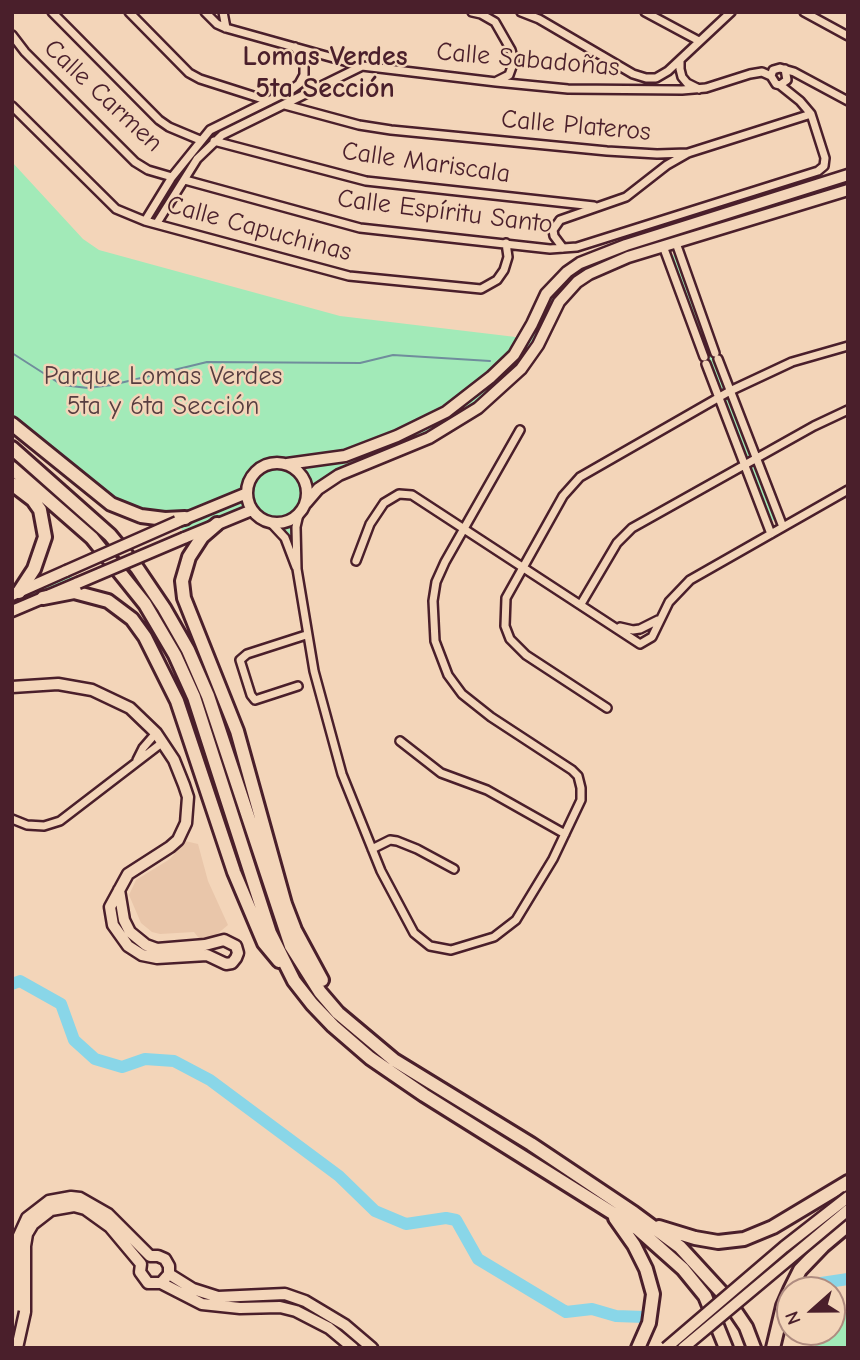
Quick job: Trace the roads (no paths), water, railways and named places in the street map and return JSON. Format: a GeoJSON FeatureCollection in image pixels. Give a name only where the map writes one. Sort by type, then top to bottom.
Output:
{"type":"FeatureCollection","features":[{"type":"Feature","properties":{"kind":"highway"},"geometry":{"type":"LineString","coordinates":[[12,424],[111,504],[141,516],[181,520]]}},
{"type":"Feature","properties":{"kind":"highway"},"geometry":{"type":"LineString","coordinates":[[12,448],[110,536],[137,568],[188,650],[208,696],[291,946],[320,992],[360,1034],[428,1090],[523,1156],[638,1229],[683,1269],[705,1296],[726,1348]]}},
{"type":"Feature","properties":{"kind":"highway"},"geometry":{"type":"LineString","coordinates":[[12,468],[99,547],[145,604],[175,655],[194,697],[270,933],[294,981]]}},
{"type":"Feature","properties":{"kind":"highway"},"geometry":{"type":"LineString","coordinates":[[12,484],[33,500],[40,510],[45,537],[33,569],[15,594]]}},
{"type":"Feature","properties":{"kind":"highway"},"geometry":{"type":"LineString","coordinates":[[217,524],[195,546],[189,557],[182,580],[184,598],[237,731],[278,880],[295,930],[325,985],[360,1034]]}},
{"type":"Feature","properties":{"kind":"highway"},"geometry":{"type":"LineString","coordinates":[[43,598],[74,592],[108,601],[132,619],[145,637],[177,701],[234,872],[264,943],[333,1026],[370,1058],[531,1144],[680,1247],[725,1296],[746,1327],[754,1348]]}},
{"type":"Feature","properties":{"kind":"highway"},"geometry":{"type":"LineString","coordinates":[[651,1225],[718,1242],[744,1239],[774,1227],[848,1182]]}},
{"type":"Feature","properties":{"kind":"highway"},"geometry":{"type":"LineString","coordinates":[[603,1205],[620,1223],[634,1245],[646,1269],[653,1294],[649,1323],[638,1348]]}},
{"type":"Feature","properties":{"kind":"highway"},"geometry":{"type":"LineString","coordinates":[[797,1276],[823,1246],[848,1225]]}},
{"type":"Feature","properties":{"kind":"main road"},"geometry":{"type":"LineString","coordinates":[[848,175],[626,245],[580,263],[567,272],[546,294],[514,355],[446,412],[397,436],[345,456],[287,464],[273,463],[260,468],[250,479],[247,493],[252,510],[271,523],[287,522],[299,514],[317,489],[339,475],[429,438],[456,423],[511,379],[534,351],[559,302],[577,282],[611,264],[663,246],[848,190]]}},
{"type":"Feature","properties":{"kind":"main road"},"geometry":{"type":"LineString","coordinates":[[501,368],[511,379]]}},
{"type":"Feature","properties":{"kind":"main road"},"geometry":{"type":"LineString","coordinates":[[491,377],[501,388]]}},
{"type":"Feature","properties":{"kind":"main road"},"geometry":{"type":"LineString","coordinates":[[287,464],[299,471],[306,483],[306,503]]}},
{"type":"Feature","properties":{"kind":"main road"},"geometry":{"type":"LineString","coordinates":[[15,594],[247,493]]}},
{"type":"Feature","properties":{"kind":"main road"},"geometry":{"type":"LineString","coordinates":[[12,611],[252,510]]}},
{"type":"Feature","properties":{"kind":"main road"},"geometry":{"type":"LineString","coordinates":[[12,687],[58,684],[92,690],[119,702],[140,716],[160,738],[180,772],[188,797],[186,823],[178,840],[128,874],[110,907],[113,925],[128,946],[142,955],[157,958],[206,955],[226,964],[232,963],[236,958],[236,946],[224,940],[205,945],[157,948],[146,945],[130,932],[124,920],[120,890]]}},
{"type":"Feature","properties":{"kind":"main road"},"geometry":{"type":"LineString","coordinates":[[666,1348],[783,1247],[848,1197]]}},
{"type":"Feature","properties":{"kind":"main road"},"geometry":{"type":"LineString","coordinates":[[16,1347],[27,1234],[33,1224],[51,1210],[74,1206],[85,1209],[110,1227],[146,1260]]}},
{"type":"Feature","properties":{"kind":"main road"},"geometry":{"type":"LineString","coordinates":[[683,1348],[848,1210]]}},
{"type":"Feature","properties":{"kind":"main road"},"geometry":{"type":"LineString","coordinates":[[161,1283],[169,1274],[169,1266],[165,1259],[158,1255],[146,1260],[140,1272],[145,1280],[152,1284],[161,1283],[202,1304],[240,1308],[280,1307],[296,1311],[329,1328],[353,1348]]}},
{"type":"Feature","properties":{"kind":"main road"},"geometry":{"type":"LineString","coordinates":[[169,1274],[193,1289],[218,1297],[285,1294],[305,1301],[345,1325],[372,1348]]}},
{"type":"Feature","properties":{"kind":"main road"},"geometry":{"type":"LineString","coordinates":[[12,1333],[21,1311]]}},
{"type":"Feature","properties":{"kind":"street"},"geometry":{"type":"LineString","coordinates":[[52,12],[159,120],[169,127],[200,139]]}},
{"type":"Feature","properties":{"kind":"street"},"geometry":{"type":"LineString","coordinates":[[129,12],[189,73],[269,101]]}},
{"type":"Feature","properties":{"kind":"street","name":"Calle Sabadoñas"},"geometry":{"type":"LineString","coordinates":[[205,12],[217,24],[226,28],[362,66],[496,82],[568,89],[699,89],[750,74],[762,72],[771,76],[776,68],[785,69]]}},
{"type":"Feature","properties":{"kind":"street"},"geometry":{"type":"LineString","coordinates":[[223,12],[226,28]]}},
{"type":"Feature","properties":{"kind":"street"},"geometry":{"type":"LineString","coordinates":[[472,12],[495,22],[511,50],[514,61],[509,75],[496,82]]}},
{"type":"Feature","properties":{"kind":"street"},"geometry":{"type":"LineString","coordinates":[[521,12],[539,19],[633,74],[646,78],[656,78],[680,60],[731,12]]}},
{"type":"Feature","properties":{"kind":"street"},"geometry":{"type":"LineString","coordinates":[[645,12],[699,41]]}},
{"type":"Feature","properties":{"kind":"street"},"geometry":{"type":"LineString","coordinates":[[804,12],[848,36]]}},
{"type":"Feature","properties":{"kind":"street","name":"Calle Carmen"},"geometry":{"type":"LineString","coordinates":[[12,36],[135,162],[148,170],[172,177]]}},
{"type":"Feature","properties":{"kind":"street"},"geometry":{"type":"LineString","coordinates":[[145,221],[172,177],[200,139],[210,130],[299,84],[304,75],[304,64],[295,47]]}},
{"type":"Feature","properties":{"kind":"street"},"geometry":{"type":"LineString","coordinates":[[680,60],[682,77],[699,89]]}},
{"type":"Feature","properties":{"kind":"street"},"geometry":{"type":"LineString","coordinates":[[157,223],[197,159],[214,141],[362,66]]}},
{"type":"Feature","properties":{"kind":"street"},"geometry":{"type":"LineString","coordinates":[[780,85],[787,80],[785,69],[848,100]]}},
{"type":"Feature","properties":{"kind":"street"},"geometry":{"type":"LineString","coordinates":[[688,153],[811,114],[800,101],[772,81],[771,76]]}},
{"type":"Feature","properties":{"kind":"street","name":"Calle Plateros"},"geometry":{"type":"LineString","coordinates":[[285,105],[359,125],[391,130],[607,151],[688,153]]}},
{"type":"Feature","properties":{"kind":"street","name":"Calle Capuchinas"},"geometry":{"type":"LineString","coordinates":[[12,106],[116,209],[145,221],[349,276],[481,289],[489,286],[504,270],[508,257],[506,243]]}},
{"type":"Feature","properties":{"kind":"street","name":"Calle Espíritu Santo"},"geometry":{"type":"LineString","coordinates":[[185,180],[360,228],[506,243],[576,247],[818,171],[824,166],[825,158],[811,114]]}},
{"type":"Feature","properties":{"kind":"street","name":"Calle Mariscala"},"geometry":{"type":"LineString","coordinates":[[214,141],[366,181],[594,206]]}},
{"type":"Feature","properties":{"kind":"street","name":"Calle Plateros"},"geometry":{"type":"LineString","coordinates":[[563,248],[554,236],[555,225],[560,220],[626,197],[667,165],[688,153]]}},
{"type":"Feature","properties":{"kind":"street"},"geometry":{"type":"LineString","coordinates":[[676,243],[783,527]]}},
{"type":"Feature","properties":{"kind":"street"},"geometry":{"type":"LineString","coordinates":[[663,246],[703,359],[771,534]]}},
{"type":"Feature","properties":{"kind":"street"},"geometry":{"type":"LineString","coordinates":[[696,337],[708,332]]}},
{"type":"Feature","properties":{"kind":"street"},"geometry":{"type":"LineString","coordinates":[[607,708],[526,655],[510,639],[505,626],[506,598],[563,496],[580,477],[718,397],[792,362],[819,352],[848,346]]}},
{"type":"Feature","properties":{"kind":"street"},"geometry":{"type":"LineString","coordinates":[[581,604],[625,534],[814,426],[848,410]]}},
{"type":"Feature","properties":{"kind":"street"},"geometry":{"type":"LineString","coordinates":[[299,514],[293,545],[306,635],[322,706],[339,763],[386,882],[414,933],[430,946],[451,950],[494,937],[516,920],[553,859],[581,800],[578,776],[462,694],[448,675],[435,641],[433,601],[436,582],[520,430]]}},
{"type":"Feature","properties":{"kind":"street"},"geometry":{"type":"LineString","coordinates":[[356,561],[378,510],[391,497],[399,494],[412,495],[615,626],[636,643],[643,643],[652,637],[659,619],[677,591],[690,580],[848,489]]}},
{"type":"Feature","properties":{"kind":"street"},"geometry":{"type":"LineString","coordinates":[[271,523],[293,545]]}},
{"type":"Feature","properties":{"kind":"street"},"geometry":{"type":"LineString","coordinates":[[615,626],[633,630],[659,619]]}},
{"type":"Feature","properties":{"kind":"street"},"geometry":{"type":"LineString","coordinates":[[298,686],[255,700],[240,660],[247,654],[306,635]]}},
{"type":"Feature","properties":{"kind":"street"},"geometry":{"type":"LineString","coordinates":[[12,819],[27,825],[44,827],[60,821],[137,761],[143,748],[160,738]]}},
{"type":"Feature","properties":{"kind":"street"},"geometry":{"type":"LineString","coordinates":[[400,740],[441,773],[487,790],[565,834]]}},
{"type":"Feature","properties":{"kind":"street"},"geometry":{"type":"LineString","coordinates":[[372,849],[390,840],[397,841],[454,869]]}},
{"type":"Feature","properties":{"kind":"waterway"},"geometry":{"type":"LineString","coordinates":[[12,353],[62,385],[88,388],[112,385],[207,362],[360,363],[393,355],[490,361]]}},
{"type":"Feature","properties":{"kind":"waterway"},"geometry":{"type":"LineString","coordinates":[[12,984],[20,981],[61,1004],[74,1040],[95,1059],[122,1067],[145,1059],[174,1061],[210,1080],[339,1176],[375,1211],[406,1224],[446,1218],[456,1220],[478,1259],[566,1312],[592,1309],[616,1316],[644,1317]]}},
{"type":"Feature","properties":{"kind":"district","name":"Lomas Verdes 5ta Sección"},"geometry":{"type":"Point","coordinates":[325,73]}},
{"type":"Feature","properties":{"kind":"park label","name":"Parque Lomas Verdes 5ta y 6ta Sección"},"geometry":{"type":"Point","coordinates":[163,392]}}]}
